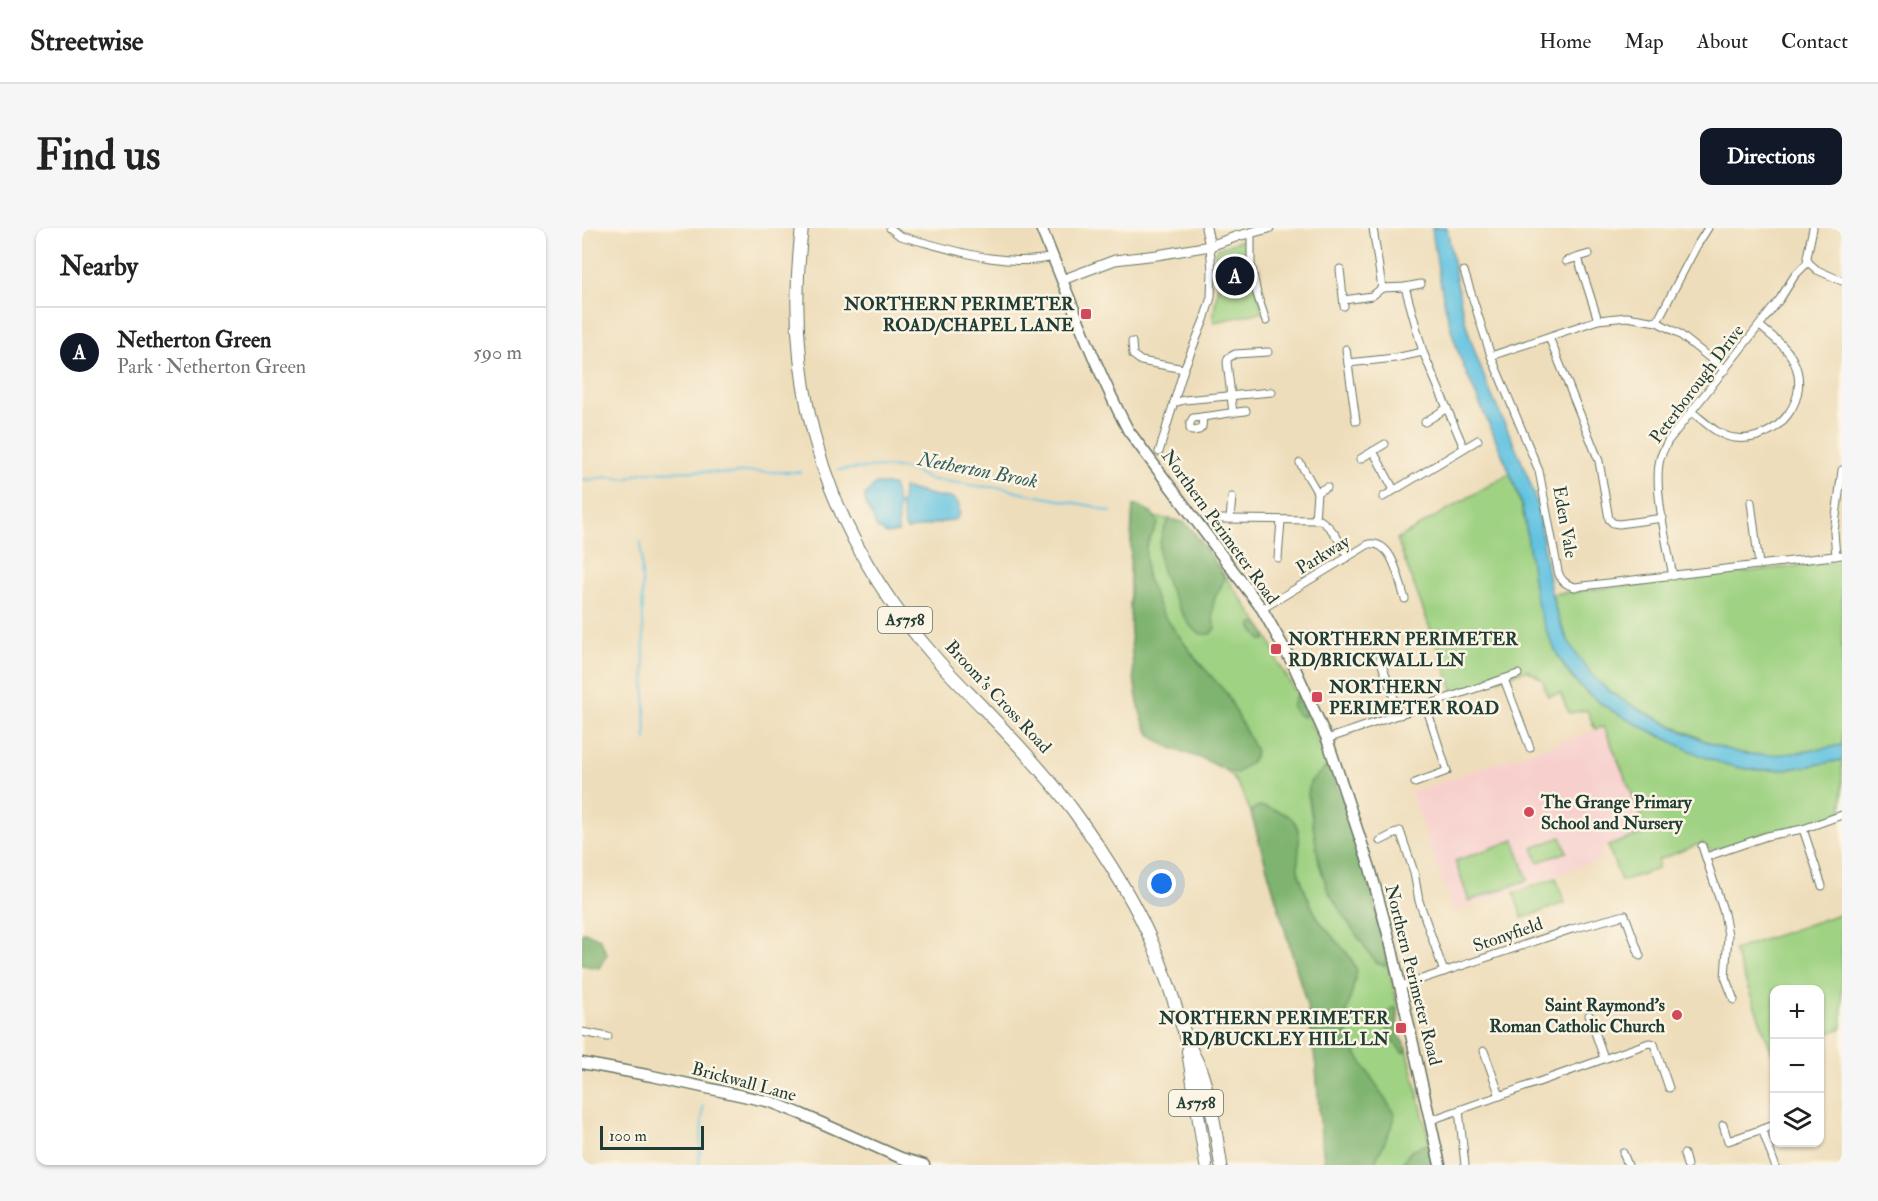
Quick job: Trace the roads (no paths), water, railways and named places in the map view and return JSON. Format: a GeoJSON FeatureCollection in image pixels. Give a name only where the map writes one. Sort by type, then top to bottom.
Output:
{"type":"FeatureCollection","features":[{"type":"Feature","properties":{"kind":"highway","name":"Broom's Cross Road"},"geometry":{"type":"LineString","coordinates":[[802,228],[797,330],[803,387],[815,444],[848,529],[885,593],[933,656],[1040,768],[1103,853],[1134,907],[1155,950],[1173,997],[1187,1040],[1199,1066],[1221,1165]]}},
{"type":"Feature","properties":{"kind":"highway","name":"Broom's Cross Road"},"geometry":{"type":"LineString","coordinates":[[1187,1040],[1206,1165]]}},
{"type":"Feature","properties":{"kind":"main road","name":"Northern Perimeter Road"},"geometry":{"type":"LineString","coordinates":[[1041,228],[1087,344],[1128,430],[1262,609],[1293,664],[1328,739],[1370,868],[1401,986],[1440,1165]]}},
{"type":"Feature","properties":{"kind":"main road","name":"Brickwall Lane"},"geometry":{"type":"LineString","coordinates":[[582,1063],[771,1102],[901,1158],[924,1165]]}},
{"type":"Feature","properties":{"kind":"street"},"geometry":{"type":"LineString","coordinates":[[890,228],[900,236],[994,259],[1039,261],[1053,257]]}},
{"type":"Feature","properties":{"kind":"street"},"geometry":{"type":"LineString","coordinates":[[1159,452],[1184,369],[1211,297],[1212,271],[1206,228]]}},
{"type":"Feature","properties":{"kind":"street"},"geometry":{"type":"LineString","coordinates":[[1062,280],[1115,260],[1210,246],[1269,228]]}},
{"type":"Feature","properties":{"kind":"street"},"geometry":{"type":"LineString","coordinates":[[1373,228],[1382,288]]}},
{"type":"Feature","properties":{"kind":"street"},"geometry":{"type":"LineString","coordinates":[[1657,322],[1708,228]]}},
{"type":"Feature","properties":{"kind":"street"},"geometry":{"type":"LineString","coordinates":[[1813,228],[1808,262],[1816,270],[1842,281]]}},
{"type":"Feature","properties":{"kind":"street"},"geometry":{"type":"LineString","coordinates":[[1251,232],[1251,264],[1257,294],[1266,321]]}},
{"type":"Feature","properties":{"kind":"street"},"geometry":{"type":"LineString","coordinates":[[1566,261],[1589,254]]}},
{"type":"Feature","properties":{"kind":"street"},"geometry":{"type":"LineString","coordinates":[[1578,258],[1598,320]]}},
{"type":"Feature","properties":{"kind":"street","name":"Peterborough Drive"},"geometry":{"type":"LineString","coordinates":[[1672,576],[1658,480],[1660,458],[1668,441],[1760,326],[1795,275],[1808,262]]}},
{"type":"Feature","properties":{"kind":"street"},"geometry":{"type":"LineString","coordinates":[[1340,269],[1344,303],[1372,296],[1382,288],[1405,288],[1421,284]]}},
{"type":"Feature","properties":{"kind":"street","name":"Eden Vale"},"geometry":{"type":"LineString","coordinates":[[1464,271],[1491,356],[1539,471],[1558,571],[1563,581],[1575,586],[1839,555]]}},
{"type":"Feature","properties":{"kind":"street"},"geometry":{"type":"LineString","coordinates":[[1405,288],[1423,352],[1464,448]]}},
{"type":"Feature","properties":{"kind":"street"},"geometry":{"type":"LineString","coordinates":[[1491,356],[1598,320],[1627,317],[1657,322],[1678,333],[1725,370]]}},
{"type":"Feature","properties":{"kind":"street"},"geometry":{"type":"LineString","coordinates":[[1692,412],[1712,429],[1735,438],[1756,437],[1776,427],[1784,420],[1795,404],[1798,394],[1797,371],[1788,351],[1760,326]]}},
{"type":"Feature","properties":{"kind":"street"},"geometry":{"type":"LineString","coordinates":[[1549,337],[1599,461],[1609,519],[1618,524],[1663,518]]}},
{"type":"Feature","properties":{"kind":"street"},"geometry":{"type":"LineString","coordinates":[[1132,342],[1133,354],[1141,361],[1184,369]]}},
{"type":"Feature","properties":{"kind":"street"},"geometry":{"type":"LineString","coordinates":[[1346,349],[1356,421]]}},
{"type":"Feature","properties":{"kind":"street"},"geometry":{"type":"LineString","coordinates":[[1233,413],[1228,358],[1235,354],[1268,352]]}},
{"type":"Feature","properties":{"kind":"street"},"geometry":{"type":"LineString","coordinates":[[1348,363],[1395,358],[1423,352]]}},
{"type":"Feature","properties":{"kind":"street"},"geometry":{"type":"LineString","coordinates":[[1174,403],[1184,400],[1272,392]]}},
{"type":"Feature","properties":{"kind":"street"},"geometry":{"type":"LineString","coordinates":[[1425,422],[1447,408]]}},
{"type":"Feature","properties":{"kind":"street"},"geometry":{"type":"LineString","coordinates":[[1203,417],[1246,411]]}},
{"type":"Feature","properties":{"kind":"street"},"geometry":{"type":"LineString","coordinates":[[1383,497],[1478,440]]}},
{"type":"Feature","properties":{"kind":"street"},"geometry":{"type":"LineString","coordinates":[[1360,459],[1385,444]]}},
{"type":"Feature","properties":{"kind":"street"},"geometry":{"type":"LineString","coordinates":[[1373,451],[1394,489]]}},
{"type":"Feature","properties":{"kind":"street"},"geometry":{"type":"LineString","coordinates":[[1300,463],[1317,492],[1315,520]]}},
{"type":"Feature","properties":{"kind":"street"},"geometry":{"type":"LineString","coordinates":[[1839,555],[1834,532],[1842,470]]}},
{"type":"Feature","properties":{"kind":"street"},"geometry":{"type":"LineString","coordinates":[[1317,492],[1327,487]]}},
{"type":"Feature","properties":{"kind":"street"},"geometry":{"type":"LineString","coordinates":[[1230,519],[1232,497]]}},
{"type":"Feature","properties":{"kind":"street"},"geometry":{"type":"LineString","coordinates":[[1751,502],[1759,565]]}},
{"type":"Feature","properties":{"kind":"street"},"geometry":{"type":"LineString","coordinates":[[1221,519],[1320,520],[1329,526],[1348,557]]}},
{"type":"Feature","properties":{"kind":"street"},"geometry":{"type":"LineString","coordinates":[[1278,558],[1281,520]]}},
{"type":"Feature","properties":{"kind":"street","name":"Parkway"},"geometry":{"type":"LineString","coordinates":[[1262,609],[1369,544],[1375,543],[1385,549],[1393,561],[1405,599]]}},
{"type":"Feature","properties":{"kind":"street"},"geometry":{"type":"LineString","coordinates":[[1380,659],[1400,715]]}},
{"type":"Feature","properties":{"kind":"street"},"geometry":{"type":"LineString","coordinates":[[1328,739],[1518,674]]}},
{"type":"Feature","properties":{"kind":"street"},"geometry":{"type":"LineString","coordinates":[[1504,679],[1530,748]]}},
{"type":"Feature","properties":{"kind":"street"},"geometry":{"type":"LineString","coordinates":[[1415,783],[1447,771],[1426,706]]}},
{"type":"Feature","properties":{"kind":"street"},"geometry":{"type":"LineString","coordinates":[[1706,857],[1767,836],[1803,829],[1842,815]]}},
{"type":"Feature","properties":{"kind":"street"},"geometry":{"type":"LineString","coordinates":[[1803,829],[1822,886]]}},
{"type":"Feature","properties":{"kind":"street"},"geometry":{"type":"LineString","coordinates":[[1380,841],[1400,831],[1414,872],[1419,901],[1444,972]]}},
{"type":"Feature","properties":{"kind":"street"},"geometry":{"type":"LineString","coordinates":[[1702,846],[1724,913],[1728,935],[1725,977],[1734,1000]]}},
{"type":"Feature","properties":{"kind":"street","name":"Stonyfield"},"geometry":{"type":"LineString","coordinates":[[1401,986],[1572,929],[1625,915],[1640,956]]}},
{"type":"Feature","properties":{"kind":"street"},"geometry":{"type":"LineString","coordinates":[[1588,1015],[1604,1058]]}},
{"type":"Feature","properties":{"kind":"street"},"geometry":{"type":"LineString","coordinates":[[582,1032],[608,1037]]}},
{"type":"Feature","properties":{"kind":"street"},"geometry":{"type":"LineString","coordinates":[[1431,1120],[1649,1043],[1654,1044],[1669,1088]]}},
{"type":"Feature","properties":{"kind":"street"},"geometry":{"type":"LineString","coordinates":[[1484,1051],[1500,1096]]}},
{"type":"Feature","properties":{"kind":"street"},"geometry":{"type":"LineString","coordinates":[[1459,1110],[1465,1165]]}},
{"type":"Feature","properties":{"kind":"street"},"geometry":{"type":"LineString","coordinates":[[1723,1125],[1728,1141],[1770,1126]]}},
{"type":"Feature","properties":{"kind":"street"},"geometry":{"type":"LineString","coordinates":[[1762,1129],[1775,1165]]}},
{"type":"Feature","properties":{"kind":"street"},"geometry":{"type":"LineString","coordinates":[[1623,1153],[1628,1165]]}},
{"type":"Feature","properties":{"kind":"street"},"geometry":{"type":"LineString","coordinates":[[1684,1154],[1687,1165]]}},
{"type":"Feature","properties":{"kind":"water"},"geometry":{"type":"Polygon","coordinates":[[[1432,228],[1447,228],[1469,336],[1486,382],[1526,473],[1536,503],[1556,611],[1566,636],[1586,667],[1604,687],[1632,705],[1673,727],[1716,745],[1747,754],[1771,755],[1842,745],[1842,760],[1771,770],[1748,769],[1723,764],[1689,750],[1619,715],[1594,698],[1570,674],[1553,646],[1539,608],[1518,494],[1463,365],[1452,332],[1443,297],[1432,228]]]}},
{"type":"Feature","properties":{"kind":"water"},"geometry":{"type":"Polygon","coordinates":[[[876,484],[893,485],[898,504],[902,504],[903,488],[952,498],[958,503],[960,513],[956,519],[907,530],[904,525],[902,508],[898,507],[898,532],[887,534],[876,527],[866,504],[865,495],[876,484]]]}},
{"type":"Feature","properties":{"kind":"waterway","name":"Netherton Brook"},"geometry":{"type":"LineString","coordinates":[[838,470],[905,469],[925,478],[975,486],[1006,488],[1111,512]]}},
{"type":"Feature","properties":{"kind":"waterway","name":"Netherton Brook"},"geometry":{"type":"LineString","coordinates":[[582,479],[606,477],[627,479],[645,472],[700,471],[732,474],[801,472]]}},
{"type":"Feature","properties":{"kind":"waterway"},"geometry":{"type":"LineString","coordinates":[[641,542],[646,740]]}},
{"type":"Feature","properties":{"kind":"waterway"},"geometry":{"type":"LineString","coordinates":[[699,1165],[703,1106]]}},
{"type":"Feature","properties":{"kind":"place","name":"Netherton Green"},"geometry":{"type":"Point","coordinates":[1235,276]}},
{"type":"Feature","properties":{"kind":"place","name":"NORTHERN PERIMETER ROAD/CHAPEL LANE"},"geometry":{"type":"Point","coordinates":[1086,314]}},
{"type":"Feature","properties":{"kind":"place","name":"NORTHERN PERIMETER RD/BRICKWALL LN"},"geometry":{"type":"Point","coordinates":[1276,649]}},
{"type":"Feature","properties":{"kind":"place","name":"NORTHERN PERIMETER ROAD"},"geometry":{"type":"Point","coordinates":[1317,697]}},
{"type":"Feature","properties":{"kind":"place","name":"The Grange Primary School and Nursery"},"geometry":{"type":"Point","coordinates":[1529,812]}},
{"type":"Feature","properties":{"kind":"place","name":"Saint Raymond's Roman Catholic Church"},"geometry":{"type":"Point","coordinates":[1677,1015]}},
{"type":"Feature","properties":{"kind":"place","name":"NORTHERN PERIMETER RD/BUCKLEY HILL LN"},"geometry":{"type":"Point","coordinates":[1401,1028]}}]}
